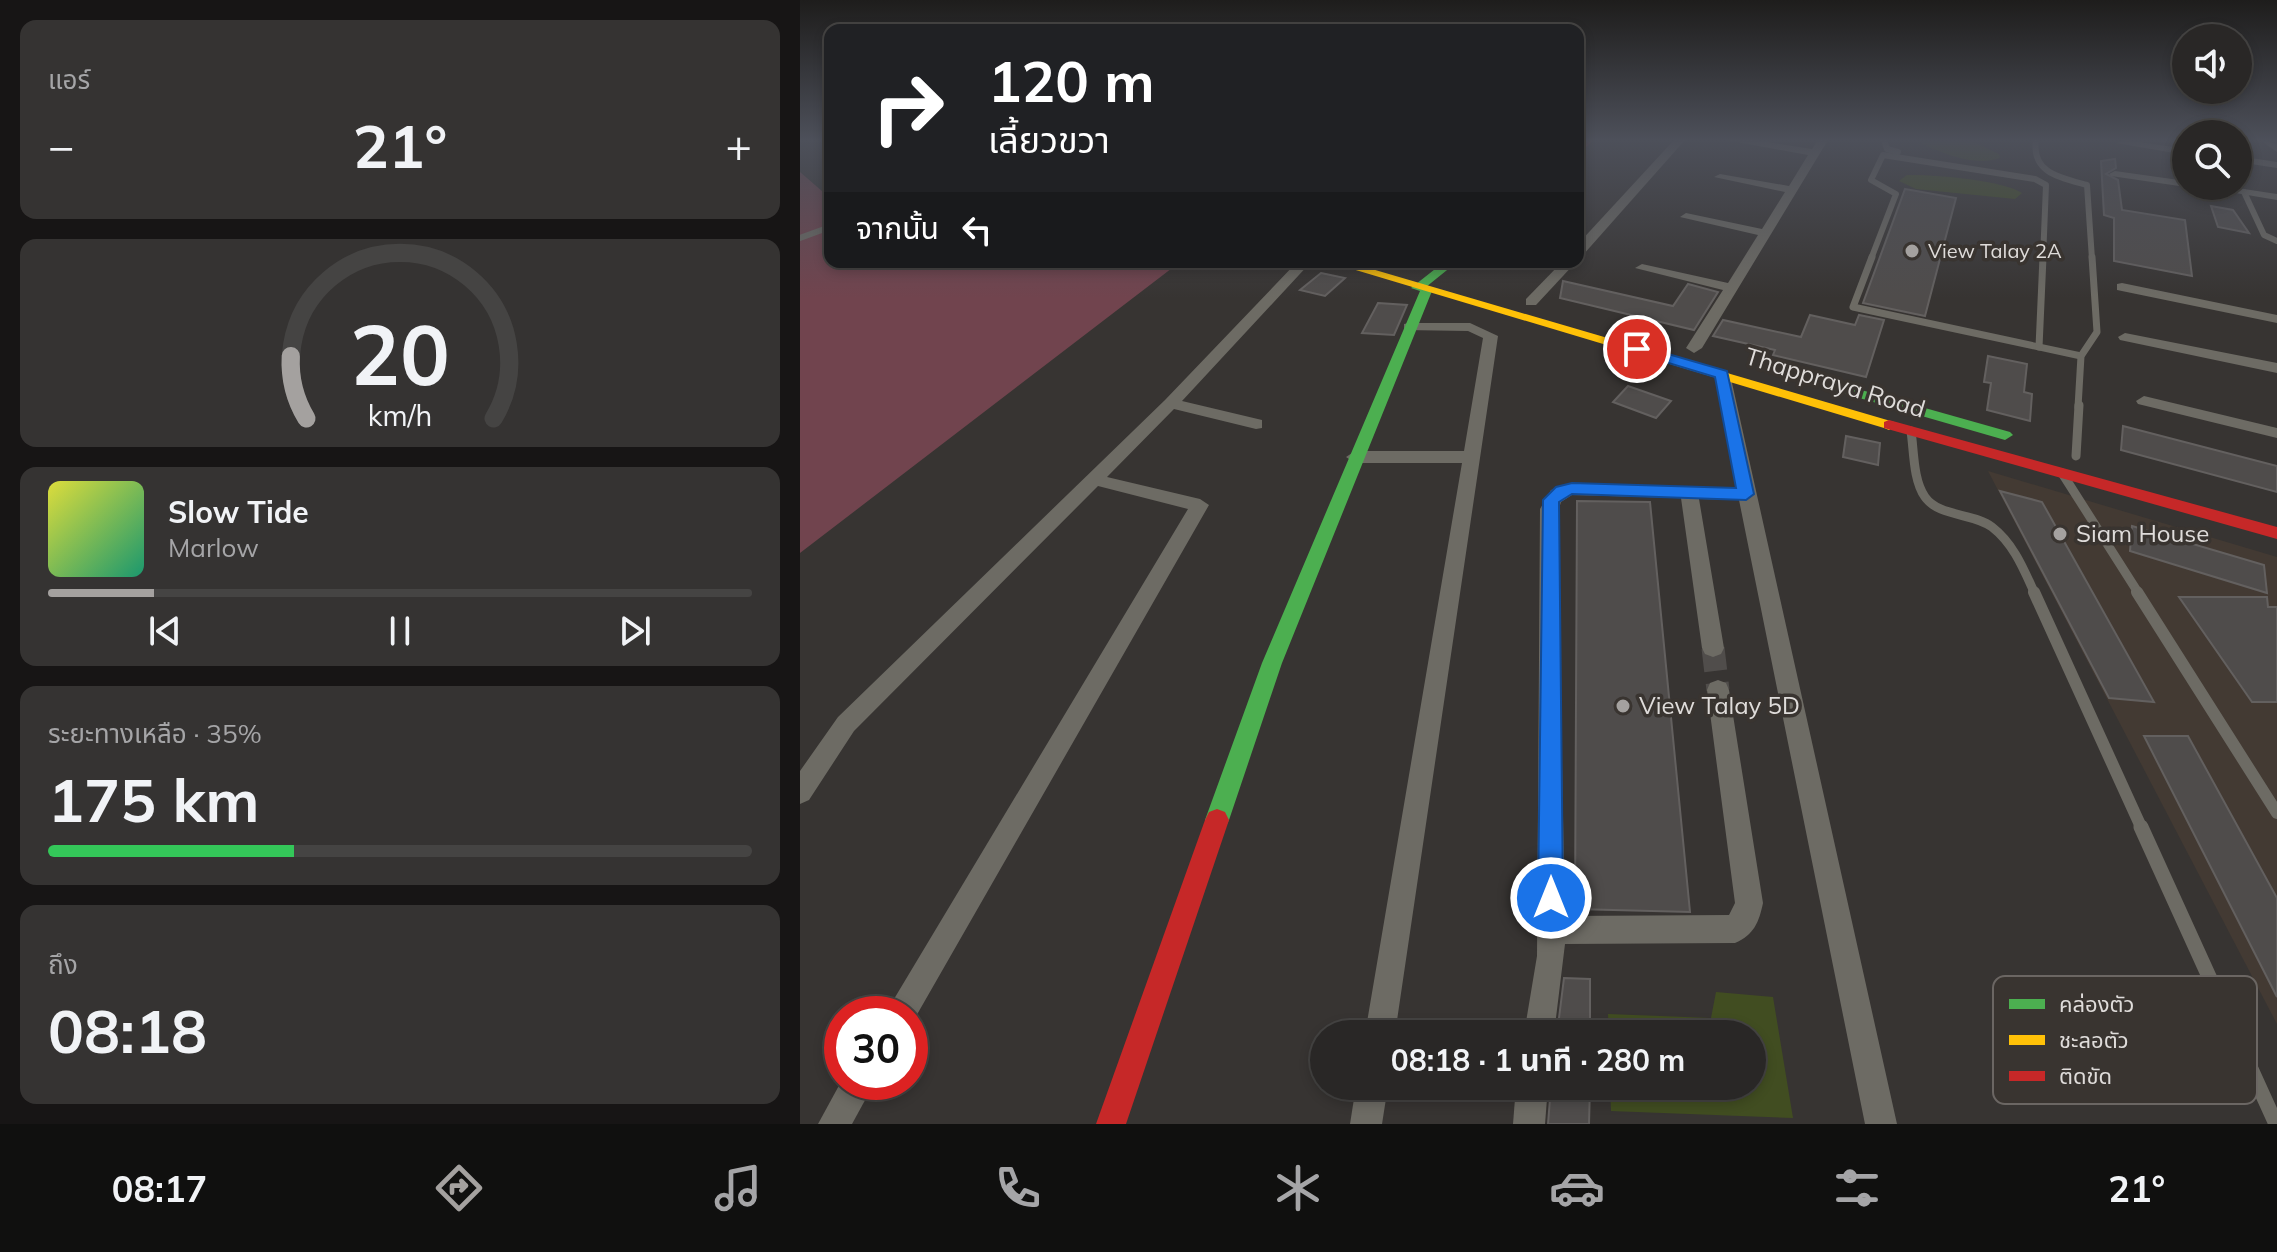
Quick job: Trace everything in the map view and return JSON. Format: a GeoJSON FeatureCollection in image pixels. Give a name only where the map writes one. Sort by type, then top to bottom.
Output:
{"type":"FeatureCollection","features":[{"type":"Feature","properties":{"kind":"main road","name":"Thappraya Road"},"geometry":{"type":"LineString","coordinates":[[1368,268],[1531,302],[1717,358],[1911,431],[2277,533]]}},
{"type":"Feature","properties":{"kind":"main road","name":"Thappraya Road"},"geometry":{"type":"LineString","coordinates":[[1403,268],[1423,278],[1717,358]]}},
{"type":"Feature","properties":{"kind":"main road"},"geometry":{"type":"LineString","coordinates":[[1111,1124],[1272,663],[1409,327],[1423,278],[1440,268]]}},
{"type":"Feature","properties":{"kind":"main road","name":"Thappraya Road"},"geometry":{"type":"LineString","coordinates":[[1826,384],[2017,439]]}},
{"type":"Feature","properties":{"kind":"street"},"geometry":{"type":"LineString","coordinates":[[1584,245],[1632,192]]}},
{"type":"Feature","properties":{"kind":"street"},"geometry":{"type":"LineString","coordinates":[[1791,192],[1732,288],[1717,358],[1881,1124]]}},
{"type":"Feature","properties":{"kind":"street"},"geometry":{"type":"LineString","coordinates":[[2252,193],[2277,197]]}},
{"type":"Feature","properties":{"kind":"street"},"geometry":{"type":"LineString","coordinates":[[1686,217],[1765,233]]}},
{"type":"Feature","properties":{"kind":"street"},"geometry":{"type":"LineString","coordinates":[[800,792],[846,724],[1171,403],[1298,268]]}},
{"type":"Feature","properties":{"kind":"street"},"geometry":{"type":"LineString","coordinates":[[1531,302],[1563,268]]}},
{"type":"Feature","properties":{"kind":"street"},"geometry":{"type":"LineString","coordinates":[[1642,268],[1732,288]]}},
{"type":"Feature","properties":{"kind":"street"},"geometry":{"type":"LineString","coordinates":[[2122,287],[2277,319]]}},
{"type":"Feature","properties":{"kind":"street"},"geometry":{"type":"LineString","coordinates":[[1382,1020],[1491,336],[1470,327],[1409,327]]}},
{"type":"Feature","properties":{"kind":"street"},"geometry":{"type":"LineString","coordinates":[[2125,337],[2277,368]]}},
{"type":"Feature","properties":{"kind":"street"},"geometry":{"type":"LineString","coordinates":[[2144,401],[2277,433]]}},
{"type":"Feature","properties":{"kind":"street"},"geometry":{"type":"LineString","coordinates":[[1171,403],[1256,424]]}},
{"type":"Feature","properties":{"kind":"street"},"geometry":{"type":"LineString","coordinates":[[1355,457],[1470,457]]}},
{"type":"Feature","properties":{"kind":"street"},"geometry":{"type":"LineString","coordinates":[[911,996],[1200,505],[1092,479]]}},
{"type":"Feature","properties":{"kind":"street"},"geometry":{"type":"LineString","coordinates":[[1541,1020],[1551,956],[1551,500],[1562,491],[1572,489],[1746,494]]}},
{"type":"Feature","properties":{"kind":"street"},"geometry":{"type":"LineString","coordinates":[[1689,492],[1713,648]]}},
{"type":"Feature","properties":{"kind":"street"},"geometry":{"type":"LineString","coordinates":[[1551,930],[1735,929],[1746,918],[1749,903],[1718,690]]}},
{"type":"Feature","properties":{"kind":"street"},"geometry":{"type":"LineString","coordinates":[[834,1124],[848,1100]]}},
{"type":"Feature","properties":{"kind":"street"},"geometry":{"type":"LineString","coordinates":[[1366,1124],[1370,1100]]}},
{"type":"Feature","properties":{"kind":"street"},"geometry":{"type":"LineString","coordinates":[[1529,1124],[1531,1100]]}},
{"type":"Feature","properties":{"kind":"lane"},"geometry":{"type":"LineString","coordinates":[[1893,192],[1896,194],[1853,307],[2081,356]]}},
{"type":"Feature","properties":{"kind":"lane"},"geometry":{"type":"LineString","coordinates":[[2039,347],[2046,192]]}},
{"type":"Feature","properties":{"kind":"lane"},"geometry":{"type":"LineString","coordinates":[[2076,456],[2081,356],[2097,332],[2088,192]]}},
{"type":"Feature","properties":{"kind":"lane"},"geometry":{"type":"LineString","coordinates":[[2248,200],[2264,235],[2277,241]]}},
{"type":"Feature","properties":{"kind":"lane"},"geometry":{"type":"LineString","coordinates":[[800,238],[824,229]]}},
{"type":"Feature","properties":{"kind":"lane"},"geometry":{"type":"LineString","coordinates":[[1911,431],[1918,481],[1925,497],[1934,505],[1991,526],[2016,553],[2209,976]]}},
{"type":"Feature","properties":{"kind":"lane"},"geometry":{"type":"LineString","coordinates":[[2061,472],[2277,813]]}},
{"type":"Feature","properties":{"kind":"lane"},"geometry":{"type":"LineString","coordinates":[[2257,1082],[2276,1124]]}},
{"type":"Feature","properties":{"kind":"shaded area"},"geometry":{"type":"Polygon","coordinates":[[[800,192],[824,193],[824,268],[1172,268],[800,553],[800,192]]]}},
{"type":"Feature","properties":{"kind":"shaded area"},"geometry":{"type":"Polygon","coordinates":[[[1950,192],[2022,193],[2015,199],[1950,192]]]}},
{"type":"Feature","properties":{"kind":"shaded area"},"geometry":{"type":"Polygon","coordinates":[[[1988,471],[2277,557],[2277,1024],[2257,986],[2257,976],[2252,976],[1988,471]]]}},
{"type":"Feature","properties":{"kind":"shaded area"},"geometry":{"type":"Polygon","coordinates":[[[1716,992],[1773,997],[1793,1118],[1611,1111],[1611,1100],[1766,1100],[1766,1020],[1608,1020],[1608,1014],[1711,1018],[1716,992]]]}},
{"type":"Feature","properties":{"kind":"building","name":"View Talay 2A"},"geometry":{"type":"Polygon","coordinates":[[[1904,192],[1956,198],[1925,316],[1863,303],[1904,192]]]}},
{"type":"Feature","properties":{"kind":"building"},"geometry":{"type":"Polygon","coordinates":[[[2103,192],[2120,192],[2122,210],[2185,220],[2192,276],[2114,261],[2114,218],[2104,215],[2103,192]]]}},
{"type":"Feature","properties":{"kind":"building"},"geometry":{"type":"Polygon","coordinates":[[[2211,206],[2233,210],[2249,233],[2218,227],[2211,206]]]}},
{"type":"Feature","properties":{"kind":"building"},"geometry":{"type":"Polygon","coordinates":[[[1321,273],[1345,278],[1325,296],[1300,290],[1321,273]]]}},
{"type":"Feature","properties":{"kind":"building"},"geometry":{"type":"Polygon","coordinates":[[[1563,281],[1673,306],[1688,284],[1718,292],[1694,330],[1560,298],[1563,281]]]}},
{"type":"Feature","properties":{"kind":"building"},"geometry":{"type":"Polygon","coordinates":[[[1378,303],[1407,305],[1394,335],[1362,333],[1378,303]]]}},
{"type":"Feature","properties":{"kind":"building"},"geometry":{"type":"Polygon","coordinates":[[[1810,315],[1855,325],[1859,315],[1884,320],[1866,377],[1773,355],[1775,350],[1713,336],[1723,320],[1801,337],[1810,315]]]}},
{"type":"Feature","properties":{"kind":"building"},"geometry":{"type":"Polygon","coordinates":[[[1988,356],[2027,364],[2024,392],[2032,394],[2030,421],[1987,410],[1991,383],[1984,382],[1988,356]]]}},
{"type":"Feature","properties":{"kind":"building"},"geometry":{"type":"Polygon","coordinates":[[[1628,386],[1671,401],[1656,418],[1613,402],[1628,386]]]}},
{"type":"Feature","properties":{"kind":"building"},"geometry":{"type":"Polygon","coordinates":[[[2123,426],[2277,466],[2277,492],[2121,450],[2123,426]]]}},
{"type":"Feature","properties":{"kind":"building"},"geometry":{"type":"Polygon","coordinates":[[[1846,436],[1880,443],[1878,465],[1843,457],[1846,436]]]}},
{"type":"Feature","properties":{"kind":"building"},"geometry":{"type":"Polygon","coordinates":[[[2000,491],[2042,502],[2154,702],[2109,698],[2000,491]]]}},
{"type":"Feature","properties":{"kind":"building","name":"View Talay 5D"},"geometry":{"type":"Polygon","coordinates":[[[1577,501],[1650,502],[1690,912],[1575,909],[1577,501]]]}},
{"type":"Feature","properties":{"kind":"building"},"geometry":{"type":"Polygon","coordinates":[[[2132,526],[2264,565],[2267,593],[2130,551],[2132,526]]]}},
{"type":"Feature","properties":{"kind":"building"},"geometry":{"type":"Polygon","coordinates":[[[2179,597],[2267,597],[2268,607],[2277,607],[2277,702],[2252,702],[2179,597]]]}},
{"type":"Feature","properties":{"kind":"building"},"geometry":{"type":"Polygon","coordinates":[[[2144,736],[2188,736],[2277,898],[2277,997],[2144,736]]]}},
{"type":"Feature","properties":{"kind":"building"},"geometry":{"type":"Polygon","coordinates":[[[1564,978],[1590,979],[1590,1020],[1559,1020],[1564,978]]]}},
{"type":"Feature","properties":{"kind":"building"},"geometry":{"type":"Polygon","coordinates":[[[1550,1100],[1590,1100],[1589,1124],[1548,1124],[1550,1100]]]}},
{"type":"Feature","properties":{"kind":"tunnel"},"geometry":{"type":"LineString","coordinates":[[1713,648],[1718,690]]}},
{"type":"Feature","properties":{"kind":"traffic: fast"},"geometry":{"type":"LineString","coordinates":[[1417,288],[1443,268]]}},
{"type":"Feature","properties":{"kind":"traffic: fast"},"geometry":{"type":"LineString","coordinates":[[1217,820],[1272,663],[1426,291]]}},
{"type":"Feature","properties":{"kind":"traffic: fast"},"geometry":{"type":"LineString","coordinates":[[1840,388],[2005,435]]}},
{"type":"Feature","properties":{"kind":"traffic: slow"},"geometry":{"type":"LineString","coordinates":[[1355,268],[1889,425]]}},
{"type":"Feature","properties":{"kind":"traffic: jam"},"geometry":{"type":"LineString","coordinates":[[1889,425],[2277,533]]}},
{"type":"Feature","properties":{"kind":"traffic: jam"},"geometry":{"type":"LineString","coordinates":[[1111,1124],[1217,820]]}},
{"type":"Feature","properties":{"kind":"place","name":"View Talay 2A"},"geometry":{"type":"Point","coordinates":[1912,251]}},
{"type":"Feature","properties":{"kind":"place","name":"Siam House"},"geometry":{"type":"Point","coordinates":[2060,534]}},
{"type":"Feature","properties":{"kind":"place","name":"View Talay 5D"},"geometry":{"type":"Point","coordinates":[1623,706]}},
{"type":"Feature","properties":{"kind":"route"},"geometry":{"type":"LineString","coordinates":[[1551,898],[1548,515],[1551,500],[1555,494],[1572,489],[1746,494],[1722,374],[1637,349]]}}]}
